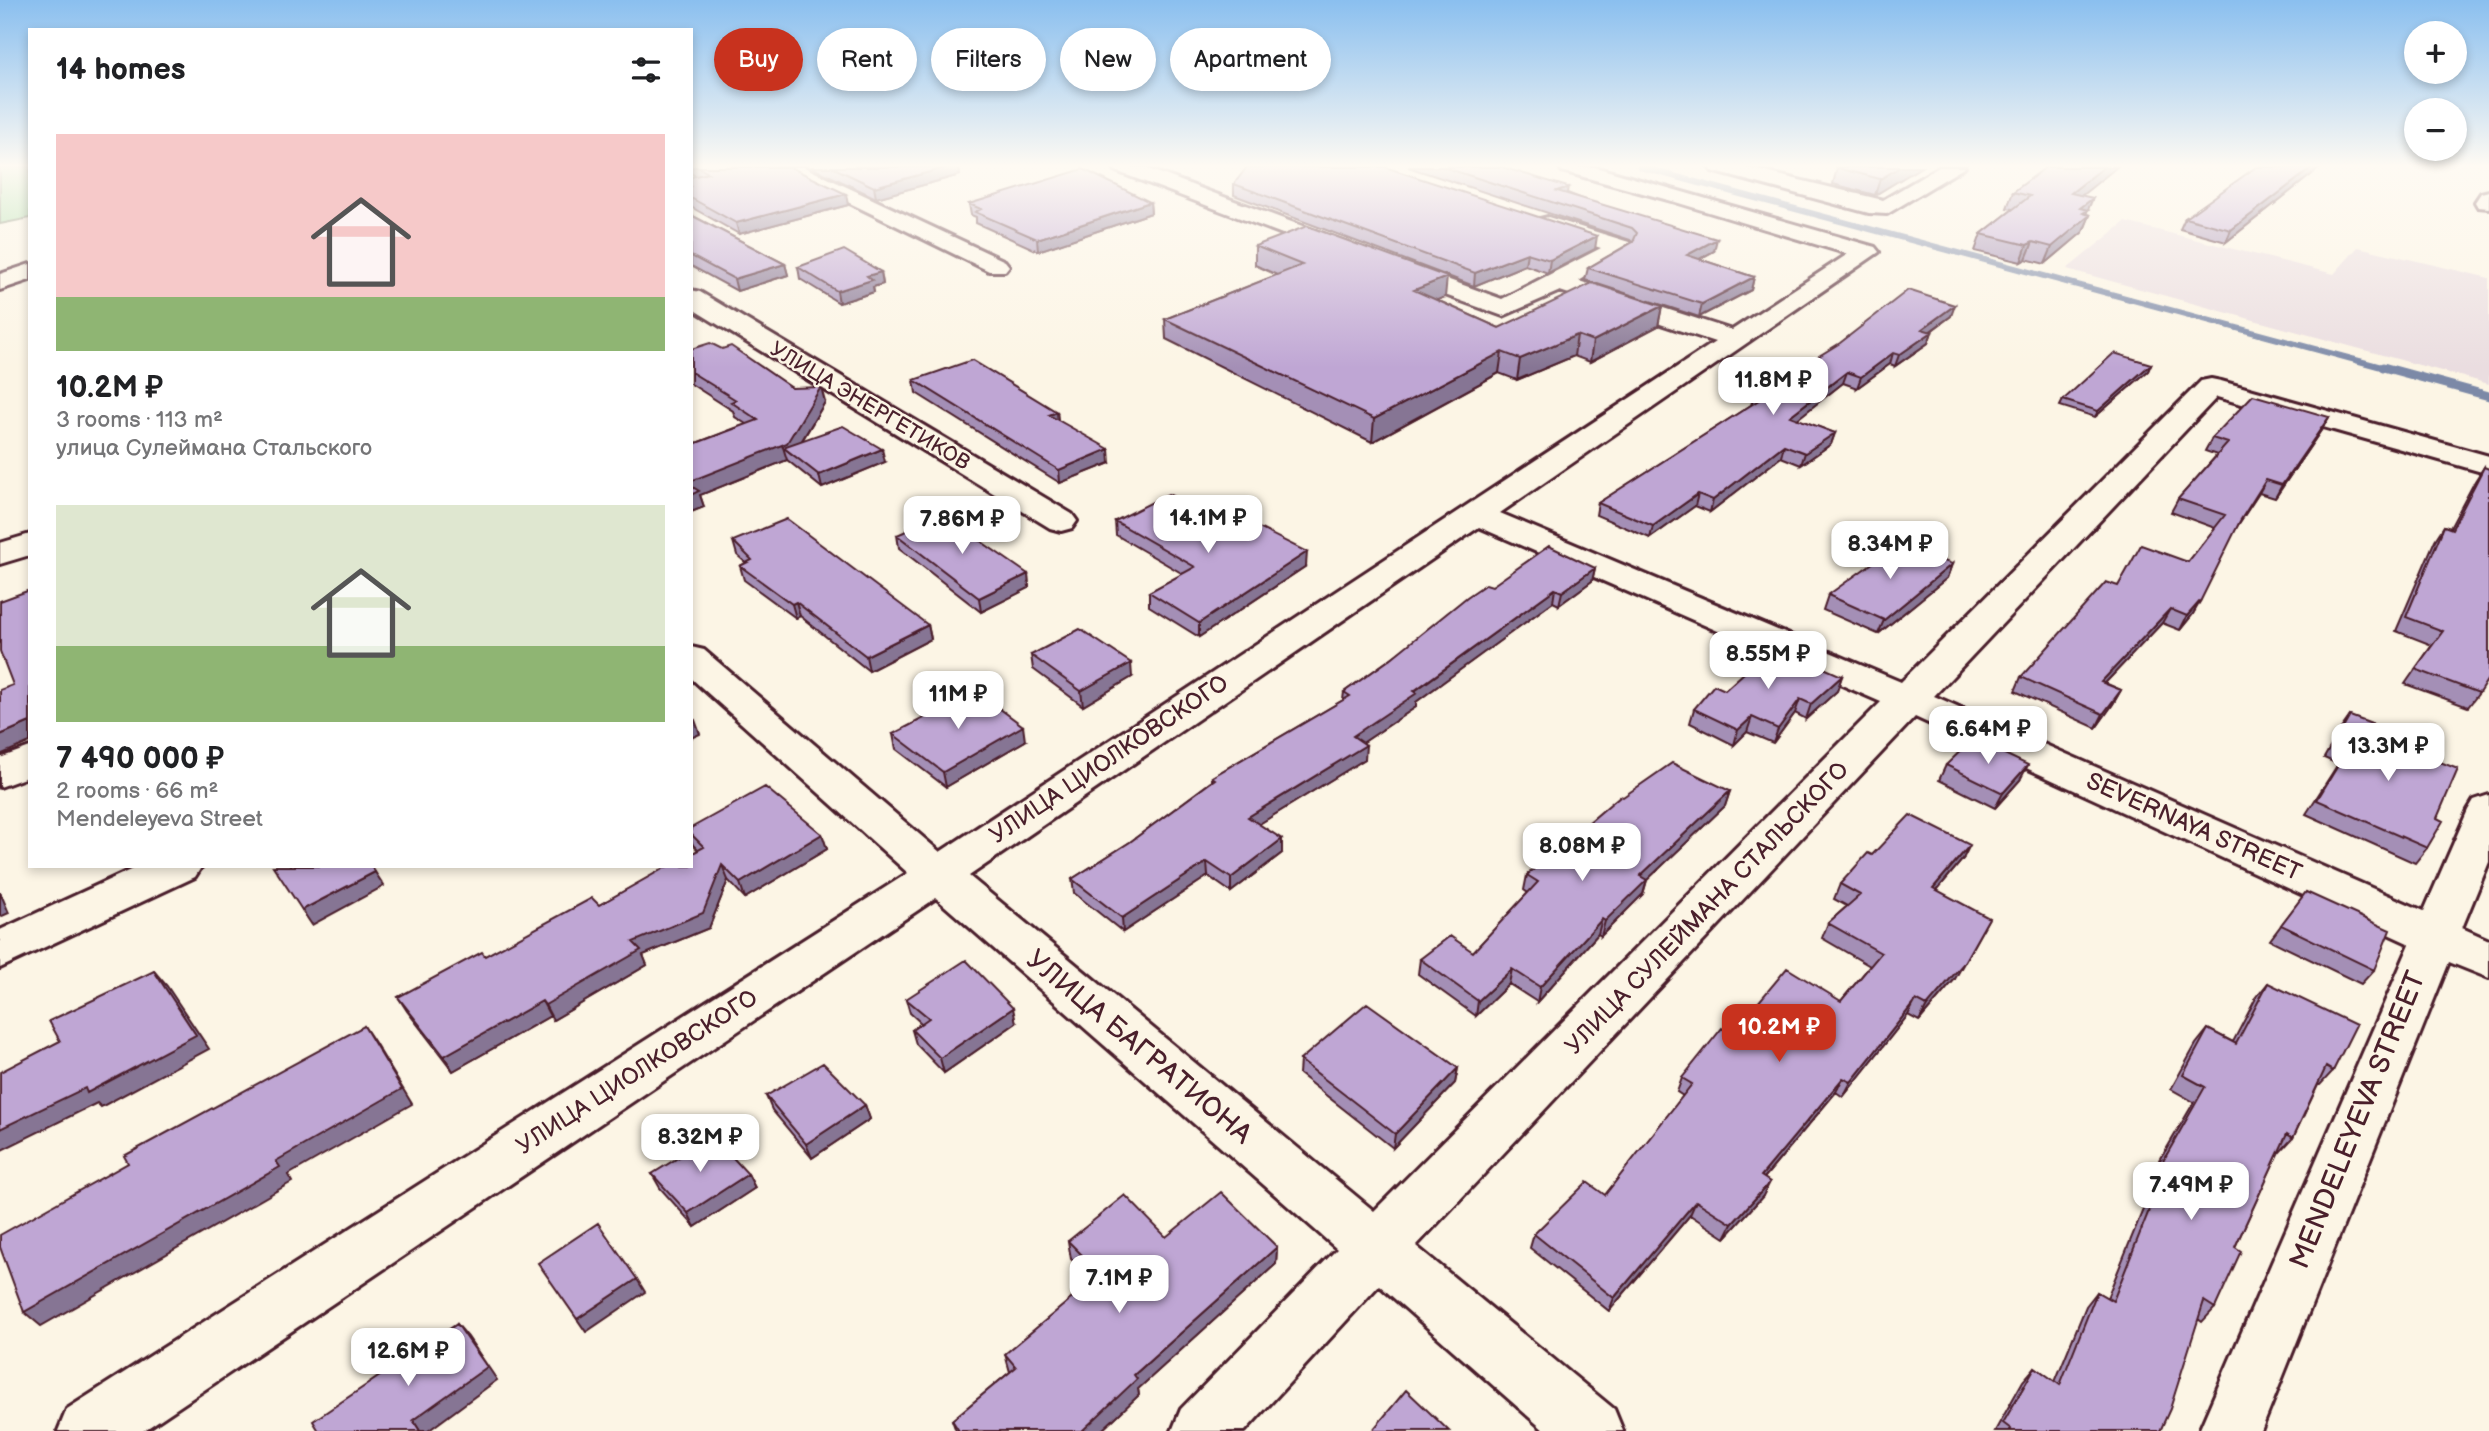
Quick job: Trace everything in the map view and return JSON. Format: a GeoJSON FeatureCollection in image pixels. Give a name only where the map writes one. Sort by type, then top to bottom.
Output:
{"type":"FeatureCollection","features":[{"type":"Feature","properties":{"kind":"street"},"geometry":{"type":"LineString","coordinates":[[928,234],[997,266]]}},
{"type":"Feature","properties":{"kind":"street"},"geometry":{"type":"LineString","coordinates":[[1302,234],[1503,308],[1559,282],[1621,247],[1580,234]]}},
{"type":"Feature","properties":{"kind":"street","name":"УЛИЦА ЦИОЛКОВСКОГО"},"geometry":{"type":"LineString","coordinates":[[89,1431],[938,875],[1732,339],[1867,252],[1806,234]]}},
{"type":"Feature","properties":{"kind":"street"},"geometry":{"type":"LineString","coordinates":[[0,283],[28,272]]}},
{"type":"Feature","properties":{"kind":"street"},"geometry":{"type":"LineString","coordinates":[[1559,282],[1732,339]]}},
{"type":"Feature","properties":{"kind":"street","name":"УЛИЦА ЭНЕРГЕТИКОВ"},"geometry":{"type":"LineString","coordinates":[[693,300],[703,316],[1061,521]]}},
{"type":"Feature","properties":{"kind":"street","name":"УЛИЦА СУЛЕЙМАНА СТАЛЬСКОГО"},"geometry":{"type":"LineString","coordinates":[[1203,1431],[1376,1248],[2211,387],[2489,465]]}},
{"type":"Feature","properties":{"kind":"street","name":"SEVERNAYA STREET"},"geometry":{"type":"LineString","coordinates":[[1474,513],[1910,700],[2489,960]]}},
{"type":"Feature","properties":{"kind":"street"},"geometry":{"type":"LineString","coordinates":[[0,554],[28,545]]}},
{"type":"Feature","properties":{"kind":"street","name":"УЛИЦА БАГРАТИОНА"},"geometry":{"type":"LineString","coordinates":[[693,659],[938,875],[1592,1431]]}},
{"type":"Feature","properties":{"kind":"street"},"geometry":{"type":"LineString","coordinates":[[0,773],[28,762]]}},
{"type":"Feature","properties":{"kind":"street","name":"MENDELEYEVA STREET"},"geometry":{"type":"LineString","coordinates":[[2230,1431],[2434,935],[2489,810]]}},
{"type":"Feature","properties":{"kind":"street"},"geometry":{"type":"LineString","coordinates":[[0,950],[176,868]]}},
{"type":"Feature","properties":{"kind":"shaded area"},"geometry":{"type":"Polygon","coordinates":[[[2110,234],[2172,234],[2334,274],[2358,247],[2489,278],[2489,384],[2067,269],[2110,234]]]}},
{"type":"Feature","properties":{"kind":"building"},"geometry":{"type":"Polygon","coordinates":[[[693,234],[727,234],[785,264],[734,279],[693,257],[693,234]]]}},
{"type":"Feature","properties":{"kind":"building"},"geometry":{"type":"Polygon","coordinates":[[[1025,234],[1053,234],[1037,239],[1025,234]]]}},
{"type":"Feature","properties":{"kind":"building"},"geometry":{"type":"Polygon","coordinates":[[[1287,234],[1328,234],[1447,277],[1414,290],[1499,328],[1592,283],[1662,306],[1593,341],[1577,335],[1520,359],[1502,352],[1374,419],[1165,319],[1302,265],[1255,246],[1287,234]]]}},
{"type":"Feature","properties":{"kind":"building"},"geometry":{"type":"Polygon","coordinates":[[[1369,234],[1590,234],[1597,236],[1550,260],[1527,253],[1475,273],[1369,234]]]}},
{"type":"Feature","properties":{"kind":"building"},"geometry":{"type":"Polygon","coordinates":[[[1637,234],[1700,234],[1717,239],[1687,255],[1754,277],[1702,304],[1588,268],[1633,242],[1637,234]]]}},
{"type":"Feature","properties":{"kind":"building"},"geometry":{"type":"Polygon","coordinates":[[[1981,234],[2068,234],[2052,247],[2033,242],[2027,245],[1981,234]]]}},
{"type":"Feature","properties":{"kind":"building"},"geometry":{"type":"Polygon","coordinates":[[[844,250],[881,272],[867,276],[872,280],[837,291],[798,267],[844,250]]]}},
{"type":"Feature","properties":{"kind":"building"},"geometry":{"type":"Polygon","coordinates":[[[1908,290],[1955,305],[1922,329],[1932,332],[1899,355],[1893,353],[1861,377],[1847,372],[1790,416],[1835,433],[1805,453],[1784,445],[1713,500],[1698,494],[1653,526],[1598,503],[1762,398],[1754,396],[1840,343],[1908,290]]]}},
{"type":"Feature","properties":{"kind":"building"},"geometry":{"type":"Polygon","coordinates":[[[710,343],[722,349],[731,346],[792,388],[821,387],[787,443],[693,480],[693,444],[758,420],[731,402],[736,400],[693,373],[693,348],[710,343]]]}},
{"type":"Feature","properties":{"kind":"building"},"geometry":{"type":"Polygon","coordinates":[[[2114,353],[2151,364],[2098,411],[2063,400],[2114,353]]]}},
{"type":"Feature","properties":{"kind":"building"},"geometry":{"type":"Polygon","coordinates":[[[972,360],[1057,412],[1049,415],[1109,449],[1059,470],[914,380],[972,360]]]}},
{"type":"Feature","properties":{"kind":"building"},"geometry":{"type":"Polygon","coordinates":[[[2253,395],[2329,417],[2282,485],[2266,480],[2240,521],[2201,600],[2187,616],[2170,609],[2101,682],[2121,690],[2103,714],[2021,677],[2106,582],[2118,586],[2141,545],[2188,562],[2225,515],[2178,499],[2228,443],[2212,438],[2253,395]]]}},
{"type":"Feature","properties":{"kind":"building"},"geometry":{"type":"Polygon","coordinates":[[[843,426],[882,449],[819,475],[783,447],[843,426]]]}},
{"type":"Feature","properties":{"kind":"building"},"geometry":{"type":"Polygon","coordinates":[[[2484,467],[2489,469],[2489,677],[2479,693],[2415,669],[2443,631],[2406,617],[2444,526],[2452,529],[2484,467]]]}},
{"type":"Feature","properties":{"kind":"building"},"geometry":{"type":"Polygon","coordinates":[[[1168,494],[1241,532],[1253,525],[1307,552],[1199,623],[1149,592],[1195,567],[1115,521],[1168,494]]]}},
{"type":"Feature","properties":{"kind":"building"},"geometry":{"type":"Polygon","coordinates":[[[943,515],[1028,574],[979,598],[897,535],[943,515]]]}},
{"type":"Feature","properties":{"kind":"building"},"geometry":{"type":"Polygon","coordinates":[[[787,519],[928,625],[866,656],[796,602],[792,604],[740,566],[752,560],[733,541],[787,519]]]}},
{"type":"Feature","properties":{"kind":"building"},"geometry":{"type":"Polygon","coordinates":[[[1899,544],[1952,564],[1884,620],[1828,595],[1899,544]]]}},
{"type":"Feature","properties":{"kind":"building"},"geometry":{"type":"Polygon","coordinates":[[[1549,546],[1595,568],[1562,592],[1555,589],[1414,691],[1417,693],[1353,736],[1366,745],[1248,817],[1282,839],[1231,878],[1207,862],[1122,918],[1072,879],[1130,842],[1215,779],[1212,777],[1350,696],[1344,692],[1389,660],[1467,597],[1486,584],[1492,586],[1549,546]]]}},
{"type":"Feature","properties":{"kind":"building"},"geometry":{"type":"Polygon","coordinates":[[[28,591],[28,723],[0,735],[0,690],[13,685],[0,651],[0,601],[28,591]]]}},
{"type":"Feature","properties":{"kind":"building"},"geometry":{"type":"Polygon","coordinates":[[[1080,629],[1131,663],[1081,691],[1031,655],[1080,629]]]}},
{"type":"Feature","properties":{"kind":"building"},"geometry":{"type":"Polygon","coordinates":[[[1774,646],[1842,676],[1811,704],[1800,699],[1778,729],[1752,717],[1738,730],[1694,709],[1714,685],[1725,690],[1774,646]]]}},
{"type":"Feature","properties":{"kind":"building"},"geometry":{"type":"Polygon","coordinates":[[[976,691],[1023,726],[943,772],[893,734],[976,691]]]}},
{"type":"Feature","properties":{"kind":"building"},"geometry":{"type":"Polygon","coordinates":[[[2350,716],[2404,736],[2402,747],[2458,769],[2437,818],[2443,821],[2427,848],[2317,800],[2348,749],[2334,744],[2350,716]]]}},
{"type":"Feature","properties":{"kind":"building"},"geometry":{"type":"Polygon","coordinates":[[[1973,739],[2028,765],[2003,793],[1946,765],[1973,739]]]}},
{"type":"Feature","properties":{"kind":"building"},"geometry":{"type":"Polygon","coordinates":[[[1672,763],[1730,791],[1640,876],[1647,880],[1605,921],[1602,919],[1540,987],[1512,969],[1478,1001],[1420,959],[1450,936],[1473,952],[1538,882],[1527,875],[1620,796],[1623,797],[1672,763]]]}},
{"type":"Feature","properties":{"kind":"building"},"geometry":{"type":"Polygon","coordinates":[[[765,787],[822,834],[740,883],[722,865],[703,913],[633,942],[641,950],[545,1005],[542,1001],[444,1056],[398,997],[482,952],[485,956],[592,898],[599,905],[664,868],[693,868],[693,853],[704,847],[693,836],[693,827],[765,787]]]}},
{"type":"Feature","properties":{"kind":"building"},"geometry":{"type":"Polygon","coordinates":[[[1910,815],[1970,845],[1933,888],[1989,918],[1963,964],[1927,1006],[1916,1000],[1851,1082],[1843,1078],[1761,1176],[1770,1182],[1732,1224],[1696,1201],[1614,1298],[1534,1234],[1587,1182],[1605,1195],[1692,1084],[1682,1078],[1722,1028],[1732,1034],[1787,968],[1841,1001],[1881,953],[1828,923],[1860,895],[1840,884],[1868,853],[1872,855],[1910,815]]]}},
{"type":"Feature","properties":{"kind":"building"},"geometry":{"type":"Polygon","coordinates":[[[274,868],[372,868],[375,872],[302,910],[274,868]]]}},
{"type":"Feature","properties":{"kind":"building"},"geometry":{"type":"Polygon","coordinates":[[[2306,892],[2390,930],[2374,970],[2281,925],[2306,892]]]}},
{"type":"Feature","properties":{"kind":"building"},"geometry":{"type":"Polygon","coordinates":[[[966,960],[1013,1008],[940,1058],[912,1030],[929,1018],[906,999],[966,960]]]}},
{"type":"Feature","properties":{"kind":"building"},"geometry":{"type":"Polygon","coordinates":[[[154,971],[196,1035],[87,1093],[85,1088],[0,1129],[0,1072],[60,1041],[49,1021],[154,971]]]}},
{"type":"Feature","properties":{"kind":"building"},"geometry":{"type":"Polygon","coordinates":[[[2268,983],[2356,1025],[2333,1071],[2326,1067],[2293,1138],[2287,1134],[2235,1247],[2241,1251],[2215,1308],[2204,1301],[2170,1409],[2160,1431],[2009,1431],[2011,1429],[2003,1423],[2035,1367],[2060,1385],[2097,1292],[2113,1301],[2167,1165],[2162,1163],[2205,1087],[2183,1075],[2208,1029],[2236,1044],[2268,983]]]}},
{"type":"Feature","properties":{"kind":"building"},"geometry":{"type":"Polygon","coordinates":[[[1367,1003],[1458,1068],[1395,1134],[1300,1060],[1367,1003]]]}},
{"type":"Feature","properties":{"kind":"building"},"geometry":{"type":"Polygon","coordinates":[[[364,1026],[402,1089],[276,1161],[280,1167],[24,1312],[0,1247],[0,1235],[128,1163],[124,1156],[364,1026]]]}},
{"type":"Feature","properties":{"kind":"building"},"geometry":{"type":"Polygon","coordinates":[[[823,1063],[865,1105],[806,1144],[766,1096],[823,1063]]]}},
{"type":"Feature","properties":{"kind":"building"},"geometry":{"type":"Polygon","coordinates":[[[713,1136],[748,1174],[688,1213],[652,1174],[713,1136]]]}},
{"type":"Feature","properties":{"kind":"building"},"geometry":{"type":"Polygon","coordinates":[[[1221,1192],[1277,1247],[1134,1375],[1137,1379],[1082,1431],[959,1431],[952,1420],[1016,1367],[1005,1354],[1101,1274],[1068,1241],[1125,1195],[1166,1237],[1221,1192]]]}},
{"type":"Feature","properties":{"kind":"building"},"geometry":{"type":"Polygon","coordinates":[[[598,1223],[637,1279],[577,1319],[538,1263],[598,1223]]]}},
{"type":"Feature","properties":{"kind":"building"},"geometry":{"type":"Polygon","coordinates":[[[457,1324],[487,1367],[413,1420],[420,1431],[319,1431],[313,1421],[457,1324]]]}},
{"type":"Feature","properties":{"kind":"building"},"geometry":{"type":"Polygon","coordinates":[[[1406,1390],[1449,1431],[1372,1431],[1406,1390]]]}},
{"type":"Feature","properties":{"kind":"waterway"},"geometry":{"type":"LineString","coordinates":[[1888,234],[2389,369]]}},
{"type":"Feature","properties":{"kind":"waterway"},"geometry":{"type":"LineString","coordinates":[[2383,367],[2489,396]]}}]}
